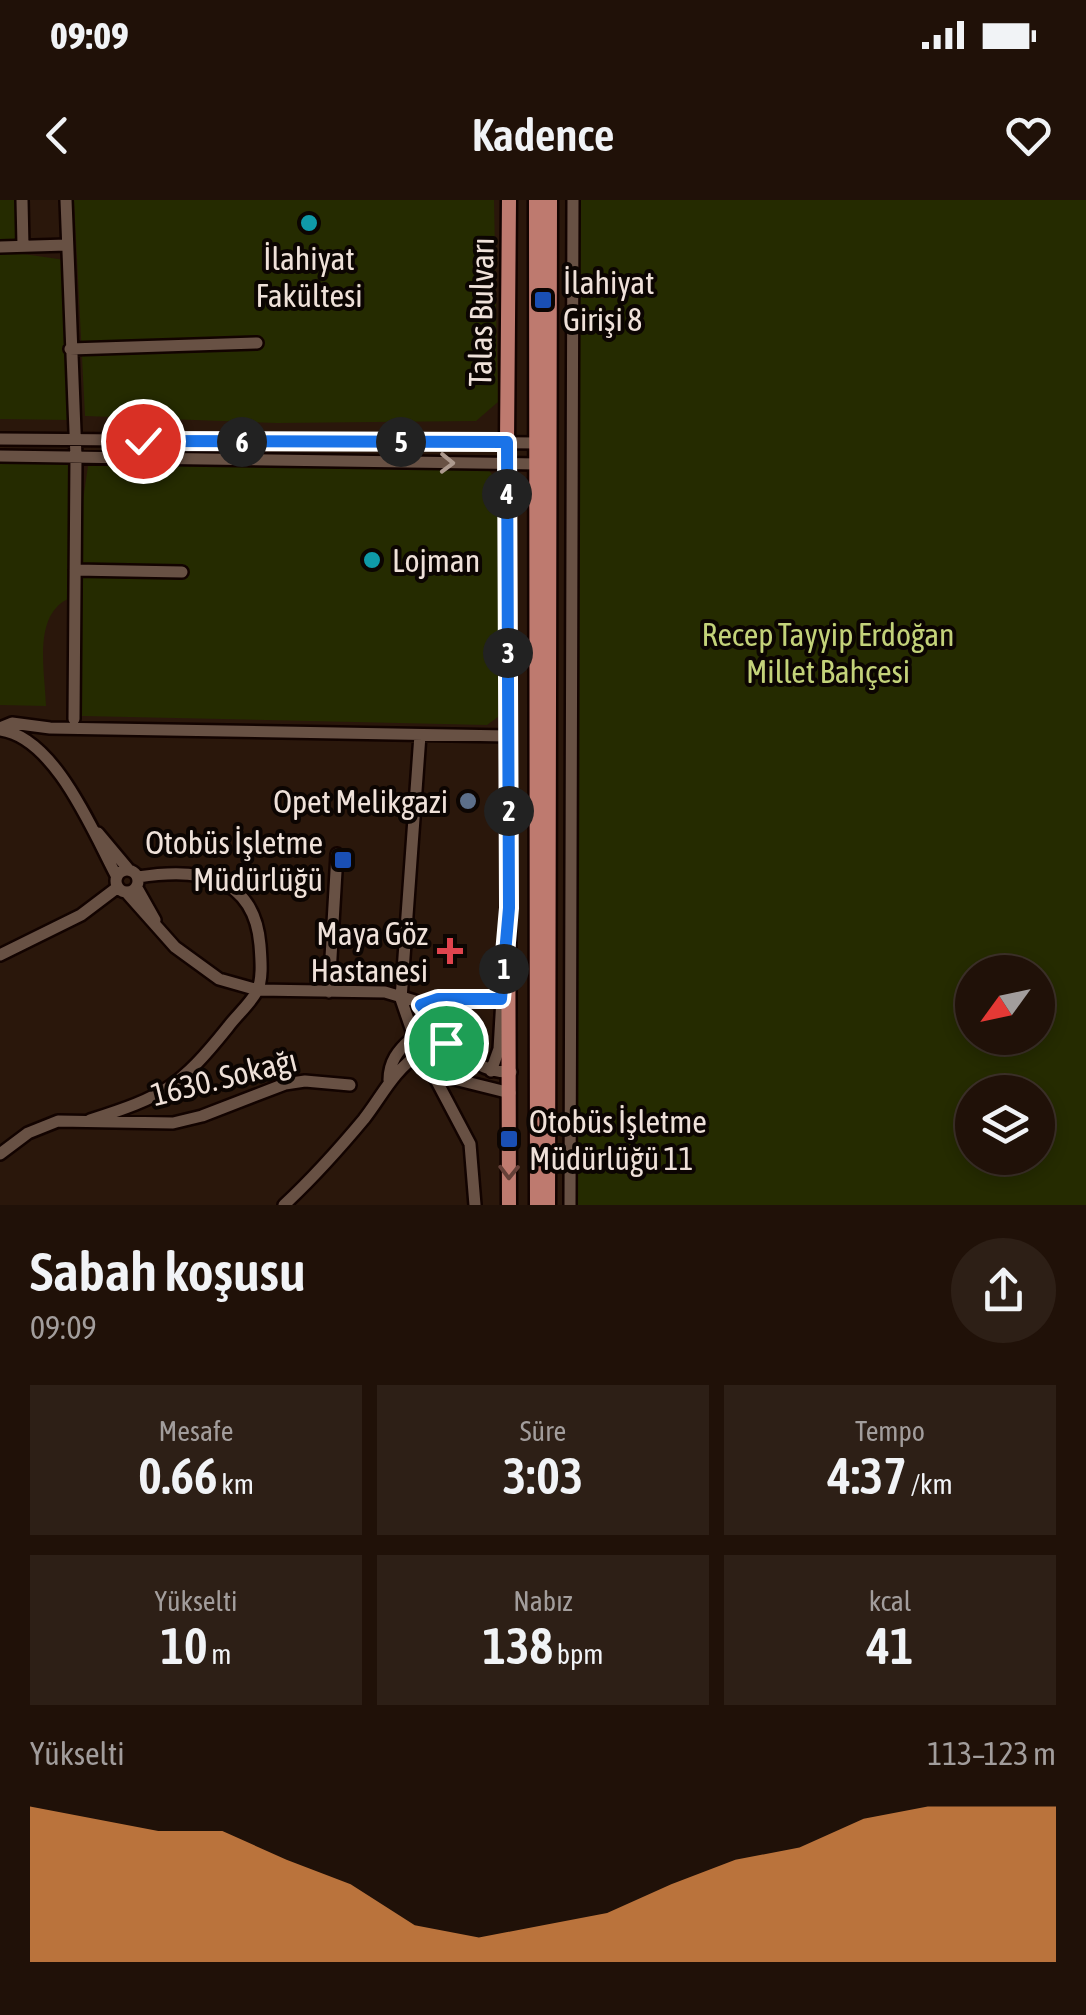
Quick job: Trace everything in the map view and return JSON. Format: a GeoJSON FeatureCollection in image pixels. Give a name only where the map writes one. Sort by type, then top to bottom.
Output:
{"type":"FeatureCollection","features":[{"type":"Feature","properties":{"kind":"main road","name":"Talas Bulvarı"},"geometry":{"type":"LineString","coordinates":[[509,1205],[510,200]]}},
{"type":"Feature","properties":{"kind":"main road","name":"Talas Bulvarı"},"geometry":{"type":"LineString","coordinates":[[536,200],[537,1205]]}},
{"type":"Feature","properties":{"kind":"main road"},"geometry":{"type":"LineString","coordinates":[[548,1205],[550,200]]}},
{"type":"Feature","properties":{"kind":"street"},"geometry":{"type":"LineString","coordinates":[[22,200],[23,246]]}},
{"type":"Feature","properties":{"kind":"street"},"geometry":{"type":"LineString","coordinates":[[66,200],[76,457],[74,719]]}},
{"type":"Feature","properties":{"kind":"street"},"geometry":{"type":"LineString","coordinates":[[570,1205],[573,200]]}},
{"type":"Feature","properties":{"kind":"street"},"geometry":{"type":"LineString","coordinates":[[0,248],[67,245]]}},
{"type":"Feature","properties":{"kind":"street"},"geometry":{"type":"LineString","coordinates":[[70,348],[257,343]]}},
{"type":"Feature","properties":{"kind":"street"},"geometry":{"type":"LineString","coordinates":[[0,439],[538,442]]}},
{"type":"Feature","properties":{"kind":"street"},"geometry":{"type":"LineString","coordinates":[[142,457],[134,449],[143,441]]}},
{"type":"Feature","properties":{"kind":"street"},"geometry":{"type":"LineString","coordinates":[[0,456],[538,464]]}},
{"type":"Feature","properties":{"kind":"street"},"geometry":{"type":"LineString","coordinates":[[75,570],[182,572]]}},
{"type":"Feature","properties":{"kind":"street"},"geometry":{"type":"LineString","coordinates":[[0,729],[12,724],[50,728],[508,736]]}},
{"type":"Feature","properties":{"kind":"street"},"geometry":{"type":"LineString","coordinates":[[0,729],[21,735],[38,747],[156,924],[202,970],[236,986],[258,990],[384,992],[408,998],[421,1005],[446,1037],[474,1063],[491,1071],[511,1072]]}},
{"type":"Feature","properties":{"kind":"street"},"geometry":{"type":"LineString","coordinates":[[420,734],[401,999],[412,1036],[470,1144],[475,1205]]}},
{"type":"Feature","properties":{"kind":"street"},"geometry":{"type":"LineString","coordinates":[[330,992],[337,854]]}},
{"type":"Feature","properties":{"kind":"street"},"geometry":{"type":"LineString","coordinates":[[0,956],[81,915],[128,882],[190,872],[233,890],[252,915],[259,936],[258,990],[174,1087],[140,1105],[90,1120]]}},
{"type":"Feature","properties":{"kind":"street"},"geometry":{"type":"LineString","coordinates":[[491,1071],[500,1048],[509,908]]}},
{"type":"Feature","properties":{"kind":"street"},"geometry":{"type":"LineString","coordinates":[[421,1005],[438,999],[501,999]]}},
{"type":"Feature","properties":{"kind":"street"},"geometry":{"type":"LineString","coordinates":[[389,1080],[389,1069],[397,1052],[420,1025],[436,1024]]}},
{"type":"Feature","properties":{"kind":"street"},"geometry":{"type":"LineString","coordinates":[[284,1205],[344,1144],[389,1080],[424,1056],[440,1053],[446,1037]]}},
{"type":"Feature","properties":{"kind":"street"},"geometry":{"type":"LineString","coordinates":[[424,1056],[462,1082],[510,1093]]}},
{"type":"Feature","properties":{"kind":"street"},"geometry":{"type":"LineString","coordinates":[[452,1106],[462,1082]]}},
{"type":"Feature","properties":{"kind":"street","name":"1630. Sokağı"},"geometry":{"type":"LineString","coordinates":[[0,1154],[48,1124],[69,1120],[173,1123],[285,1084],[350,1085]]}},
{"type":"Feature","properties":{"kind":"green space"},"geometry":{"type":"Polygon","coordinates":[[[0,200],[16,200],[17,253],[65,260],[69,420],[0,419],[0,200]]]}},
{"type":"Feature","properties":{"kind":"green space"},"geometry":{"type":"Polygon","coordinates":[[[74,200],[494,200],[498,402],[476,421],[277,423],[85,416],[74,200]]]}},
{"type":"Feature","properties":{"kind":"green space","name":"Recep Tayyip Erdoğan Millet Bahçesi"},"geometry":{"type":"Polygon","coordinates":[[[570,200],[1086,200],[1086,1205],[567,1205],[570,200]]]}},
{"type":"Feature","properties":{"kind":"green space"},"geometry":{"type":"Polygon","coordinates":[[[0,452],[63,454],[72,466],[70,598],[58,606],[45,630],[46,706],[0,705],[0,452]]]}},
{"type":"Feature","properties":{"kind":"green space"},"geometry":{"type":"Polygon","coordinates":[[[96,454],[269,454],[271,460],[463,456],[481,464],[490,471],[499,489],[498,717],[487,725],[82,716],[81,514],[89,459],[96,454]]]}},
{"type":"Feature","properties":{"kind":"place","name":"İlahiyat Fakültesi"},"geometry":{"type":"Point","coordinates":[309,223]}},
{"type":"Feature","properties":{"kind":"place","name":"İlahiyat Girişi 8"},"geometry":{"type":"Point","coordinates":[543,300]}},
{"type":"Feature","properties":{"kind":"place","name":"Lojman"},"geometry":{"type":"Point","coordinates":[372,560]}},
{"type":"Feature","properties":{"kind":"place","name":"Opet Melikgazi"},"geometry":{"type":"Point","coordinates":[468,801]}},
{"type":"Feature","properties":{"kind":"place","name":"Otobüs İşletme Müdürlüğü"},"geometry":{"type":"Point","coordinates":[343,860]}},
{"type":"Feature","properties":{"kind":"place","name":"Maya Göz Hastanesi"},"geometry":{"type":"Point","coordinates":[450,951]}},
{"type":"Feature","properties":{"kind":"place","name":"Otobüs İşletme Müdürlüğü 11"},"geometry":{"type":"Point","coordinates":[509,1139]}},
{"type":"Feature","properties":{"kind":"route"},"geometry":{"type":"LineString","coordinates":[[143,441],[507,442],[509,908],[501,999],[438,999],[421,1005],[444,1032],[446,1043]]}}]}
